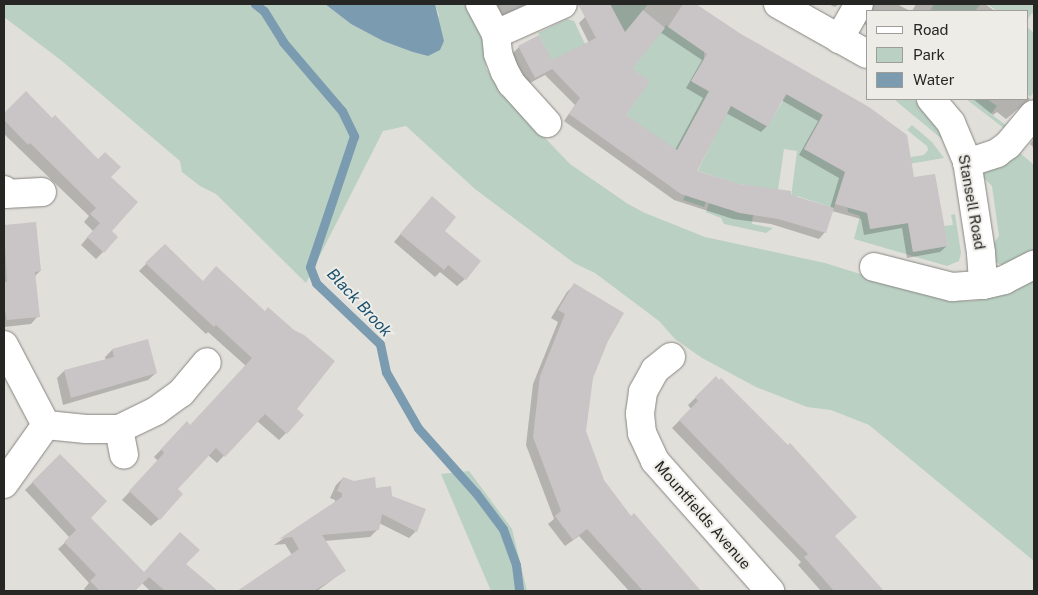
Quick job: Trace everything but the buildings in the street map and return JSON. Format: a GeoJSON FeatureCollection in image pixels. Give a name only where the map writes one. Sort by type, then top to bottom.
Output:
{"type":"FeatureCollection","features":[{"type":"Feature","properties":{"kind":"street"},"geometry":{"type":"LineString","coordinates":[[480,4],[496,34],[498,54],[511,83],[547,123]]}},
{"type":"Feature","properties":{"kind":"street"},"geometry":{"type":"LineString","coordinates":[[496,34],[563,4]]}},
{"type":"Feature","properties":{"kind":"street"},"geometry":{"type":"LineString","coordinates":[[778,4],[866,53]]}},
{"type":"Feature","properties":{"kind":"street"},"geometry":{"type":"LineString","coordinates":[[839,39],[858,4]]}},
{"type":"Feature","properties":{"kind":"street","name":"Stansell Road"},"geometry":{"type":"LineString","coordinates":[[932,100],[952,124],[967,163],[981,252],[983,285]]}},
{"type":"Feature","properties":{"kind":"street"},"geometry":{"type":"LineString","coordinates":[[967,163],[997,153],[1008,145],[1034,114]]}},
{"type":"Feature","properties":{"kind":"street"},"geometry":{"type":"LineString","coordinates":[[4,194],[42,192]]}},
{"type":"Feature","properties":{"kind":"street"},"geometry":{"type":"LineString","coordinates":[[874,267],[952,287],[983,285],[1004,280],[1034,265]]}},
{"type":"Feature","properties":{"kind":"street"},"geometry":{"type":"LineString","coordinates":[[4,345],[46,426]]}},
{"type":"Feature","properties":{"kind":"street","name":"Mountfields Avenue"},"geometry":{"type":"LineString","coordinates":[[671,357],[655,370],[643,392],[640,414],[642,434],[655,461],[770,591]]}},
{"type":"Feature","properties":{"kind":"street"},"geometry":{"type":"LineString","coordinates":[[46,426],[86,429],[121,442],[156,411],[181,393],[206,362]]}},
{"type":"Feature","properties":{"kind":"street"},"geometry":{"type":"LineString","coordinates":[[4,484],[46,426]]}},
{"type":"Feature","properties":{"kind":"green space"},"geometry":{"type":"Polygon","coordinates":[[[4,4],[325,4],[351,24],[383,41],[428,56],[439,15],[435,4],[465,4],[483,40],[486,68],[502,93],[570,164],[628,204],[645,213],[705,237],[825,263],[944,300],[972,301],[985,298],[1034,277],[1034,561],[869,425],[831,410],[807,407],[756,387],[702,358],[675,339],[659,321],[595,273],[574,263],[475,189],[406,126],[383,131],[306,283],[216,194],[200,186],[182,172],[180,161],[62,61],[4,17],[4,4]]]}},
{"type":"Feature","properties":{"kind":"green space"},"geometry":{"type":"Polygon","coordinates":[[[610,4],[648,4],[627,31],[648,48],[666,25],[704,51],[704,59],[692,82],[768,126],[787,94],[823,114],[804,149],[911,159],[911,157],[924,155],[928,150],[927,146],[907,130],[912,125],[932,142],[944,158],[885,168],[870,229],[908,223],[913,252],[948,246],[944,226],[953,225],[951,215],[955,214],[961,253],[959,261],[947,266],[854,239],[860,216],[848,212],[843,179],[834,208],[797,196],[788,221],[797,151],[784,149],[778,190],[739,184],[735,212],[753,215],[752,224],[773,228],[766,233],[724,224],[721,218],[706,212],[709,203],[727,209],[735,183],[698,171],[690,197],[706,202],[704,207],[683,200],[719,128],[696,115],[675,157],[647,138],[650,132],[626,115],[649,81],[638,73],[575,56],[557,74],[552,69],[555,67],[538,33],[567,19],[574,21],[585,44],[625,33],[610,4]]]}},
{"type":"Feature","properties":{"kind":"green space"},"geometry":{"type":"Polygon","coordinates":[[[934,4],[981,4],[976,10],[931,10],[934,4]]]}},
{"type":"Feature","properties":{"kind":"green space"},"geometry":{"type":"Polygon","coordinates":[[[987,4],[1034,4],[1034,14],[1032,13],[1028,19],[1028,10],[996,10],[987,4]]]}},
{"type":"Feature","properties":{"kind":"green space"},"geometry":{"type":"Polygon","coordinates":[[[1028,28],[1034,33],[1034,92],[1030,97],[1028,95],[1028,28]]]}},
{"type":"Feature","properties":{"kind":"green space"},"geometry":{"type":"Polygon","coordinates":[[[915,100],[933,119],[948,144],[896,101],[915,100]]]}},
{"type":"Feature","properties":{"kind":"green space"},"geometry":{"type":"Polygon","coordinates":[[[967,100],[988,100],[997,106],[991,114],[1007,126],[1005,129],[967,100]]]}},
{"type":"Feature","properties":{"kind":"green space"},"geometry":{"type":"Polygon","coordinates":[[[1020,153],[1034,165],[1034,251],[1004,266],[995,262],[992,246],[999,236],[992,186],[982,176],[985,171],[1007,162],[1020,153]]]}},
{"type":"Feature","properties":{"kind":"green space"},"geometry":{"type":"Polygon","coordinates":[[[469,471],[512,529],[527,591],[491,591],[441,474],[469,471]]]}},
{"type":"Feature","properties":{"kind":"water"},"geometry":{"type":"Polygon","coordinates":[[[325,4],[435,4],[444,41],[440,50],[428,56],[413,52],[383,41],[351,24],[325,4]]]}},
{"type":"Feature","properties":{"kind":"waterway","name":"Black Brook"},"geometry":{"type":"LineString","coordinates":[[255,4],[264,11],[283,42],[342,111],[354,136],[310,267],[316,283],[380,344],[386,372],[418,428],[476,493],[503,529],[516,565],[519,591]]}}]}
